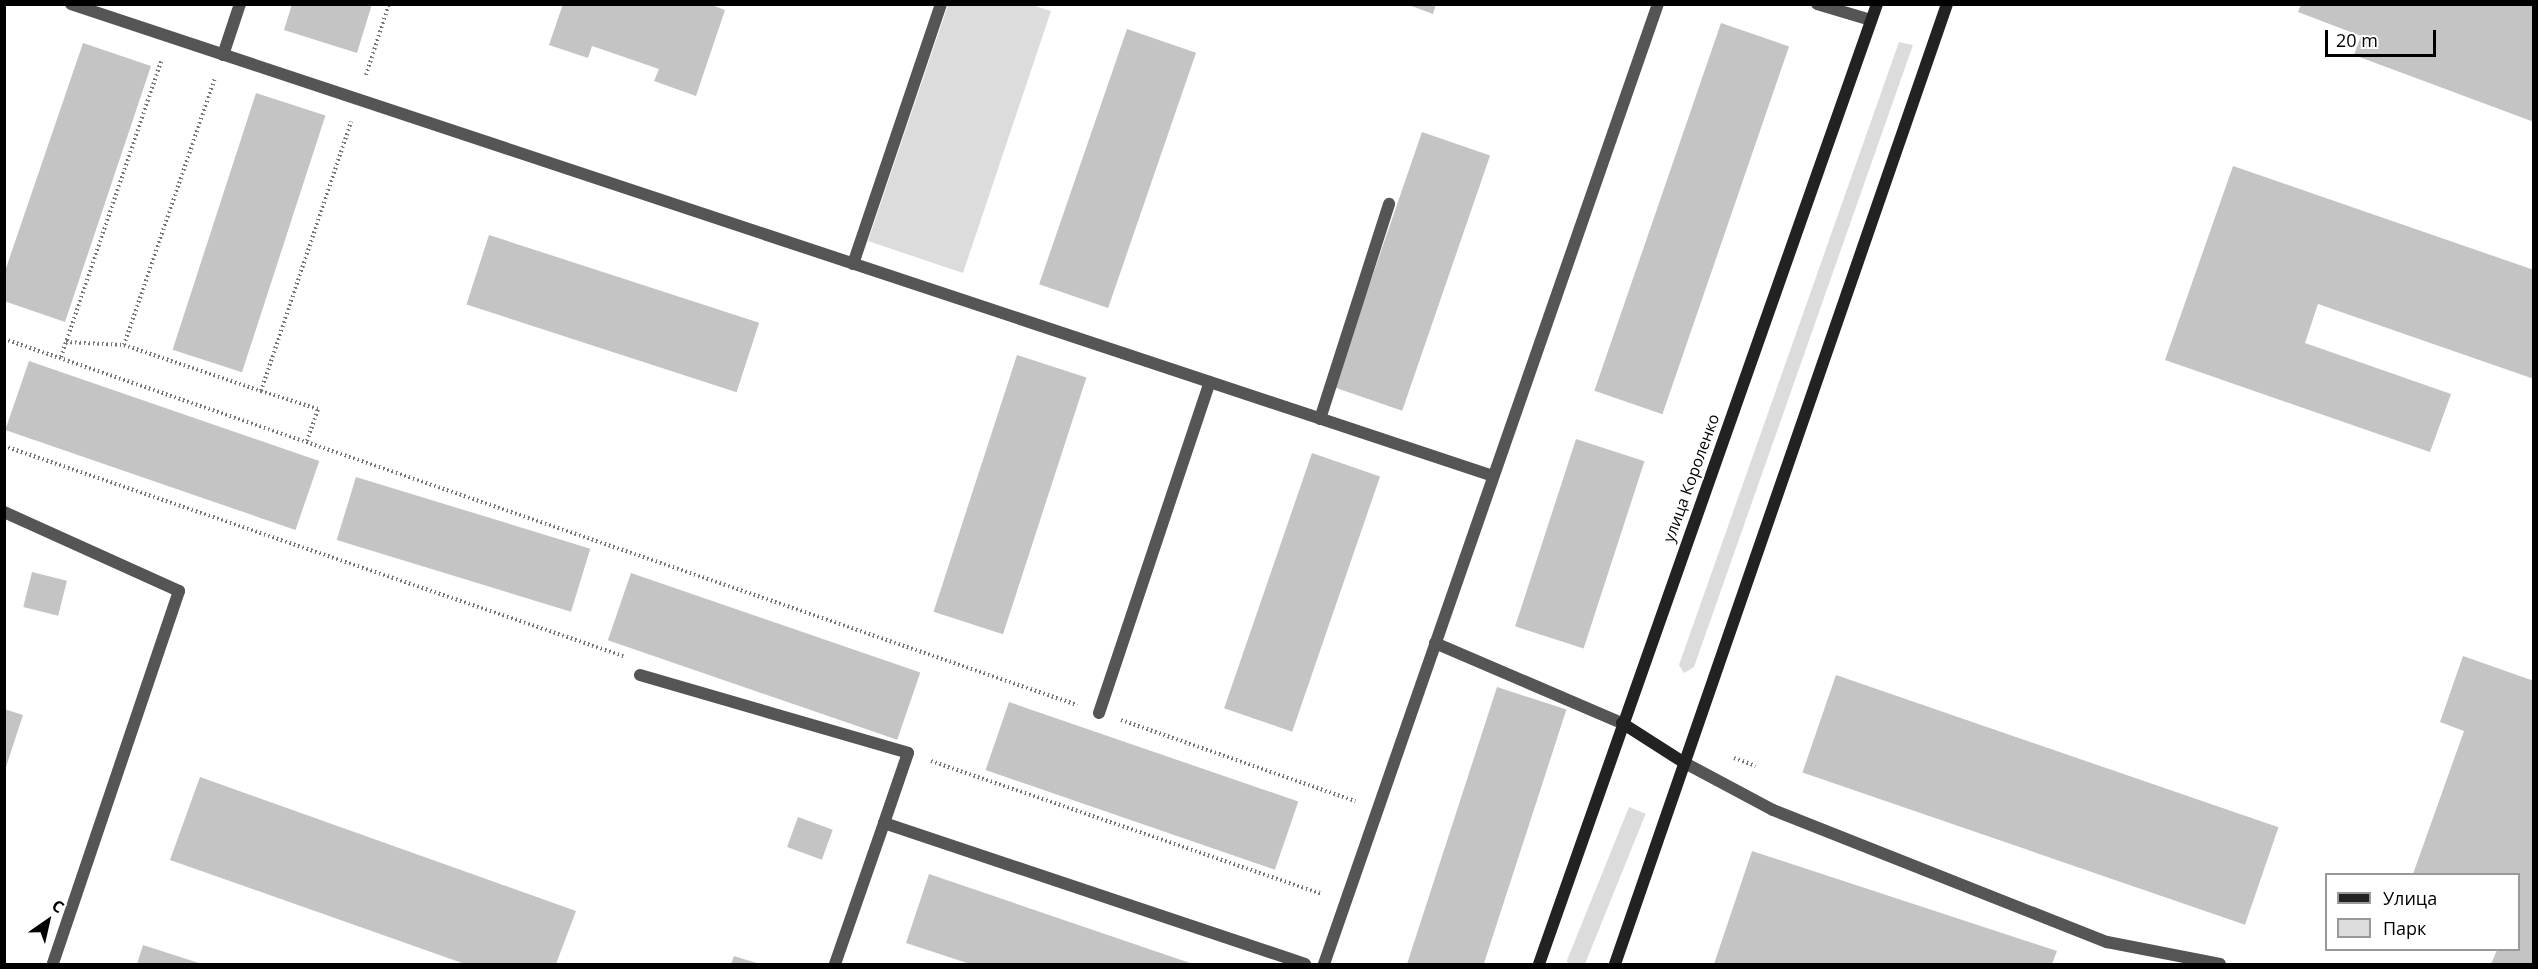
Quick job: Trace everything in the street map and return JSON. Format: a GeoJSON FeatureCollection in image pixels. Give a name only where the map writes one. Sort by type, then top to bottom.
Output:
{"type":"FeatureCollection","features":[{"type":"Feature","properties":{"kind":"street","name":"улица Короленко"},"geometry":{"type":"LineString","coordinates":[[1539,964],[1877,4]]}},
{"type":"Feature","properties":{"kind":"street"},"geometry":{"type":"LineString","coordinates":[[1615,964],[1683,762],[1947,5]]}},
{"type":"Feature","properties":{"kind":"street"},"geometry":{"type":"LineString","coordinates":[[1622,723],[1683,762]]}},
{"type":"Feature","properties":{"kind":"lane"},"geometry":{"type":"LineString","coordinates":[[71,4],[1492,476]]}},
{"type":"Feature","properties":{"kind":"lane"},"geometry":{"type":"LineString","coordinates":[[224,55],[240,4]]}},
{"type":"Feature","properties":{"kind":"lane"},"geometry":{"type":"LineString","coordinates":[[853,264],[941,4]]}},
{"type":"Feature","properties":{"kind":"lane"},"geometry":{"type":"LineString","coordinates":[[1324,964],[1376,808],[1658,4]]}},
{"type":"Feature","properties":{"kind":"lane"},"geometry":{"type":"LineString","coordinates":[[1817,4],[1871,20]]}},
{"type":"Feature","properties":{"kind":"lane"},"geometry":{"type":"LineString","coordinates":[[1320,419],[1389,204]]}},
{"type":"Feature","properties":{"kind":"lane"},"geometry":{"type":"LineString","coordinates":[[1099,713],[1210,382]]}},
{"type":"Feature","properties":{"kind":"lane"},"geometry":{"type":"LineString","coordinates":[[4,512],[179,591],[53,964]]}},
{"type":"Feature","properties":{"kind":"lane"},"geometry":{"type":"LineString","coordinates":[[1435,643],[1622,723]]}},
{"type":"Feature","properties":{"kind":"lane"},"geometry":{"type":"LineString","coordinates":[[640,675],[908,753],[835,964]]}},
{"type":"Feature","properties":{"kind":"lane"},"geometry":{"type":"LineString","coordinates":[[1683,762],[1773,810],[2107,942],[2220,964]]}},
{"type":"Feature","properties":{"kind":"lane"},"geometry":{"type":"LineString","coordinates":[[884,823],[1305,964]]}},
{"type":"Feature","properties":{"kind":"path"},"geometry":{"type":"LineString","coordinates":[[261,391],[389,4]]}},
{"type":"Feature","properties":{"kind":"path"},"geometry":{"type":"LineString","coordinates":[[60,357],[169,37]]}},
{"type":"Feature","properties":{"kind":"path"},"geometry":{"type":"LineString","coordinates":[[124,345],[224,55]]}},
{"type":"Feature","properties":{"kind":"path"},"geometry":{"type":"LineString","coordinates":[[4,339],[1376,808]]}},
{"type":"Feature","properties":{"kind":"path"},"geometry":{"type":"LineString","coordinates":[[66,342],[124,345],[318,409],[307,441]]}},
{"type":"Feature","properties":{"kind":"green space"},"geometry":{"type":"Polygon","coordinates":[[[948,5],[1032,5],[1051,11],[963,273],[868,241],[948,5]]]}},
{"type":"Feature","properties":{"kind":"green space"},"geometry":{"type":"Polygon","coordinates":[[[1899,42],[1913,45],[1694,667],[1684,673],[1679,665],[1899,42]]]}},
{"type":"Feature","properties":{"kind":"green space"},"geometry":{"type":"Polygon","coordinates":[[[1629,807],[1646,814],[1585,964],[1566,962],[1629,807]]]}},
{"type":"Feature","properties":{"kind":"building"},"geometry":{"type":"Polygon","coordinates":[[[292,4],[372,4],[357,53],[284,30],[292,4]]]}},
{"type":"Feature","properties":{"kind":"building"},"geometry":{"type":"Polygon","coordinates":[[[563,4],[709,4],[725,10],[696,96],[654,81],[659,69],[592,46],[588,58],[549,45],[563,4]]]}},
{"type":"Feature","properties":{"kind":"building"},"geometry":{"type":"Polygon","coordinates":[[[1406,4],[1436,4],[1433,14],[1406,4]]]}},
{"type":"Feature","properties":{"kind":"building"},"geometry":{"type":"Polygon","coordinates":[[[2301,4],[2534,4],[2534,122],[2354,55],[2361,36],[2298,12],[2301,4]]]}},
{"type":"Feature","properties":{"kind":"building"},"geometry":{"type":"Polygon","coordinates":[[[1721,23],[1789,46],[1662,414],[1594,391],[1721,23]]]}},
{"type":"Feature","properties":{"kind":"building"},"geometry":{"type":"Polygon","coordinates":[[[1127,29],[1196,53],[1108,308],[1039,284],[1127,29]]]}},
{"type":"Feature","properties":{"kind":"building"},"geometry":{"type":"Polygon","coordinates":[[[83,43],[151,66],[65,322],[4,301],[4,274],[83,43]]]}},
{"type":"Feature","properties":{"kind":"building"},"geometry":{"type":"Polygon","coordinates":[[[256,93],[325,116],[242,372],[173,350],[256,93]]]}},
{"type":"Feature","properties":{"kind":"building"},"geometry":{"type":"Polygon","coordinates":[[[1422,132],[1490,155],[1402,411],[1334,387],[1422,132]]]}},
{"type":"Feature","properties":{"kind":"building"},"geometry":{"type":"Polygon","coordinates":[[[2233,166],[2534,270],[2534,379],[2318,304],[2305,343],[2451,394],[2430,452],[2165,360],[2233,166]]]}},
{"type":"Feature","properties":{"kind":"building"},"geometry":{"type":"Polygon","coordinates":[[[489,235],[759,323],[737,392],[466,304],[489,235]]]}},
{"type":"Feature","properties":{"kind":"building"},"geometry":{"type":"Polygon","coordinates":[[[1017,355],[1086,378],[1003,634],[934,612],[1017,355]]]}},
{"type":"Feature","properties":{"kind":"building"},"geometry":{"type":"Polygon","coordinates":[[[29,361],[319,461],[296,530],[5,430],[29,361]]]}},
{"type":"Feature","properties":{"kind":"building"},"geometry":{"type":"Polygon","coordinates":[[[1576,439],[1644,461],[1584,649],[1515,626],[1576,439]]]}},
{"type":"Feature","properties":{"kind":"building"},"geometry":{"type":"Polygon","coordinates":[[[1312,453],[1380,476],[1292,732],[1224,708],[1312,453]]]}},
{"type":"Feature","properties":{"kind":"building"},"geometry":{"type":"Polygon","coordinates":[[[356,477],[590,549],[571,612],[337,540],[356,477]]]}},
{"type":"Feature","properties":{"kind":"building"},"geometry":{"type":"Polygon","coordinates":[[[32,572],[67,581],[58,616],[23,607],[32,572]]]}},
{"type":"Feature","properties":{"kind":"building"},"geometry":{"type":"Polygon","coordinates":[[[631,573],[920,673],[897,740],[608,640],[631,573]]]}},
{"type":"Feature","properties":{"kind":"building"},"geometry":{"type":"Polygon","coordinates":[[[2463,656],[2534,681],[2534,964],[2491,964],[2497,951],[2520,951],[2520,873],[2413,873],[2464,731],[2440,722],[2463,656]]]}},
{"type":"Feature","properties":{"kind":"building"},"geometry":{"type":"Polygon","coordinates":[[[1836,675],[2279,827],[2245,925],[1802,772],[1836,675]]]}},
{"type":"Feature","properties":{"kind":"building"},"geometry":{"type":"Polygon","coordinates":[[[1497,687],[1566,710],[1484,964],[1407,964],[1497,687]]]}},
{"type":"Feature","properties":{"kind":"building"},"geometry":{"type":"Polygon","coordinates":[[[1009,702],[1298,802],[1275,870],[986,770],[1009,702]]]}},
{"type":"Feature","properties":{"kind":"building"},"geometry":{"type":"Polygon","coordinates":[[[4,709],[23,715],[5,770],[4,770],[4,709]]]}},
{"type":"Feature","properties":{"kind":"building"},"geometry":{"type":"Polygon","coordinates":[[[200,777],[576,911],[556,964],[465,964],[170,860],[200,777]]]}},
{"type":"Feature","properties":{"kind":"building"},"geometry":{"type":"Polygon","coordinates":[[[798,817],[833,830],[822,860],[787,847],[798,817]]]}},
{"type":"Feature","properties":{"kind":"building"},"geometry":{"type":"Polygon","coordinates":[[[1752,851],[2057,951],[2052,964],[1714,964],[1752,851]]]}},
{"type":"Feature","properties":{"kind":"building"},"geometry":{"type":"Polygon","coordinates":[[[929,874],[1193,964],[970,964],[906,943],[929,874]]]}},
{"type":"Feature","properties":{"kind":"building"},"geometry":{"type":"Polygon","coordinates":[[[143,945],[202,964],[137,964],[143,945]]]}},
{"type":"Feature","properties":{"kind":"building"},"geometry":{"type":"Polygon","coordinates":[[[734,956],[760,964],[731,964],[734,956]]]}}]}
